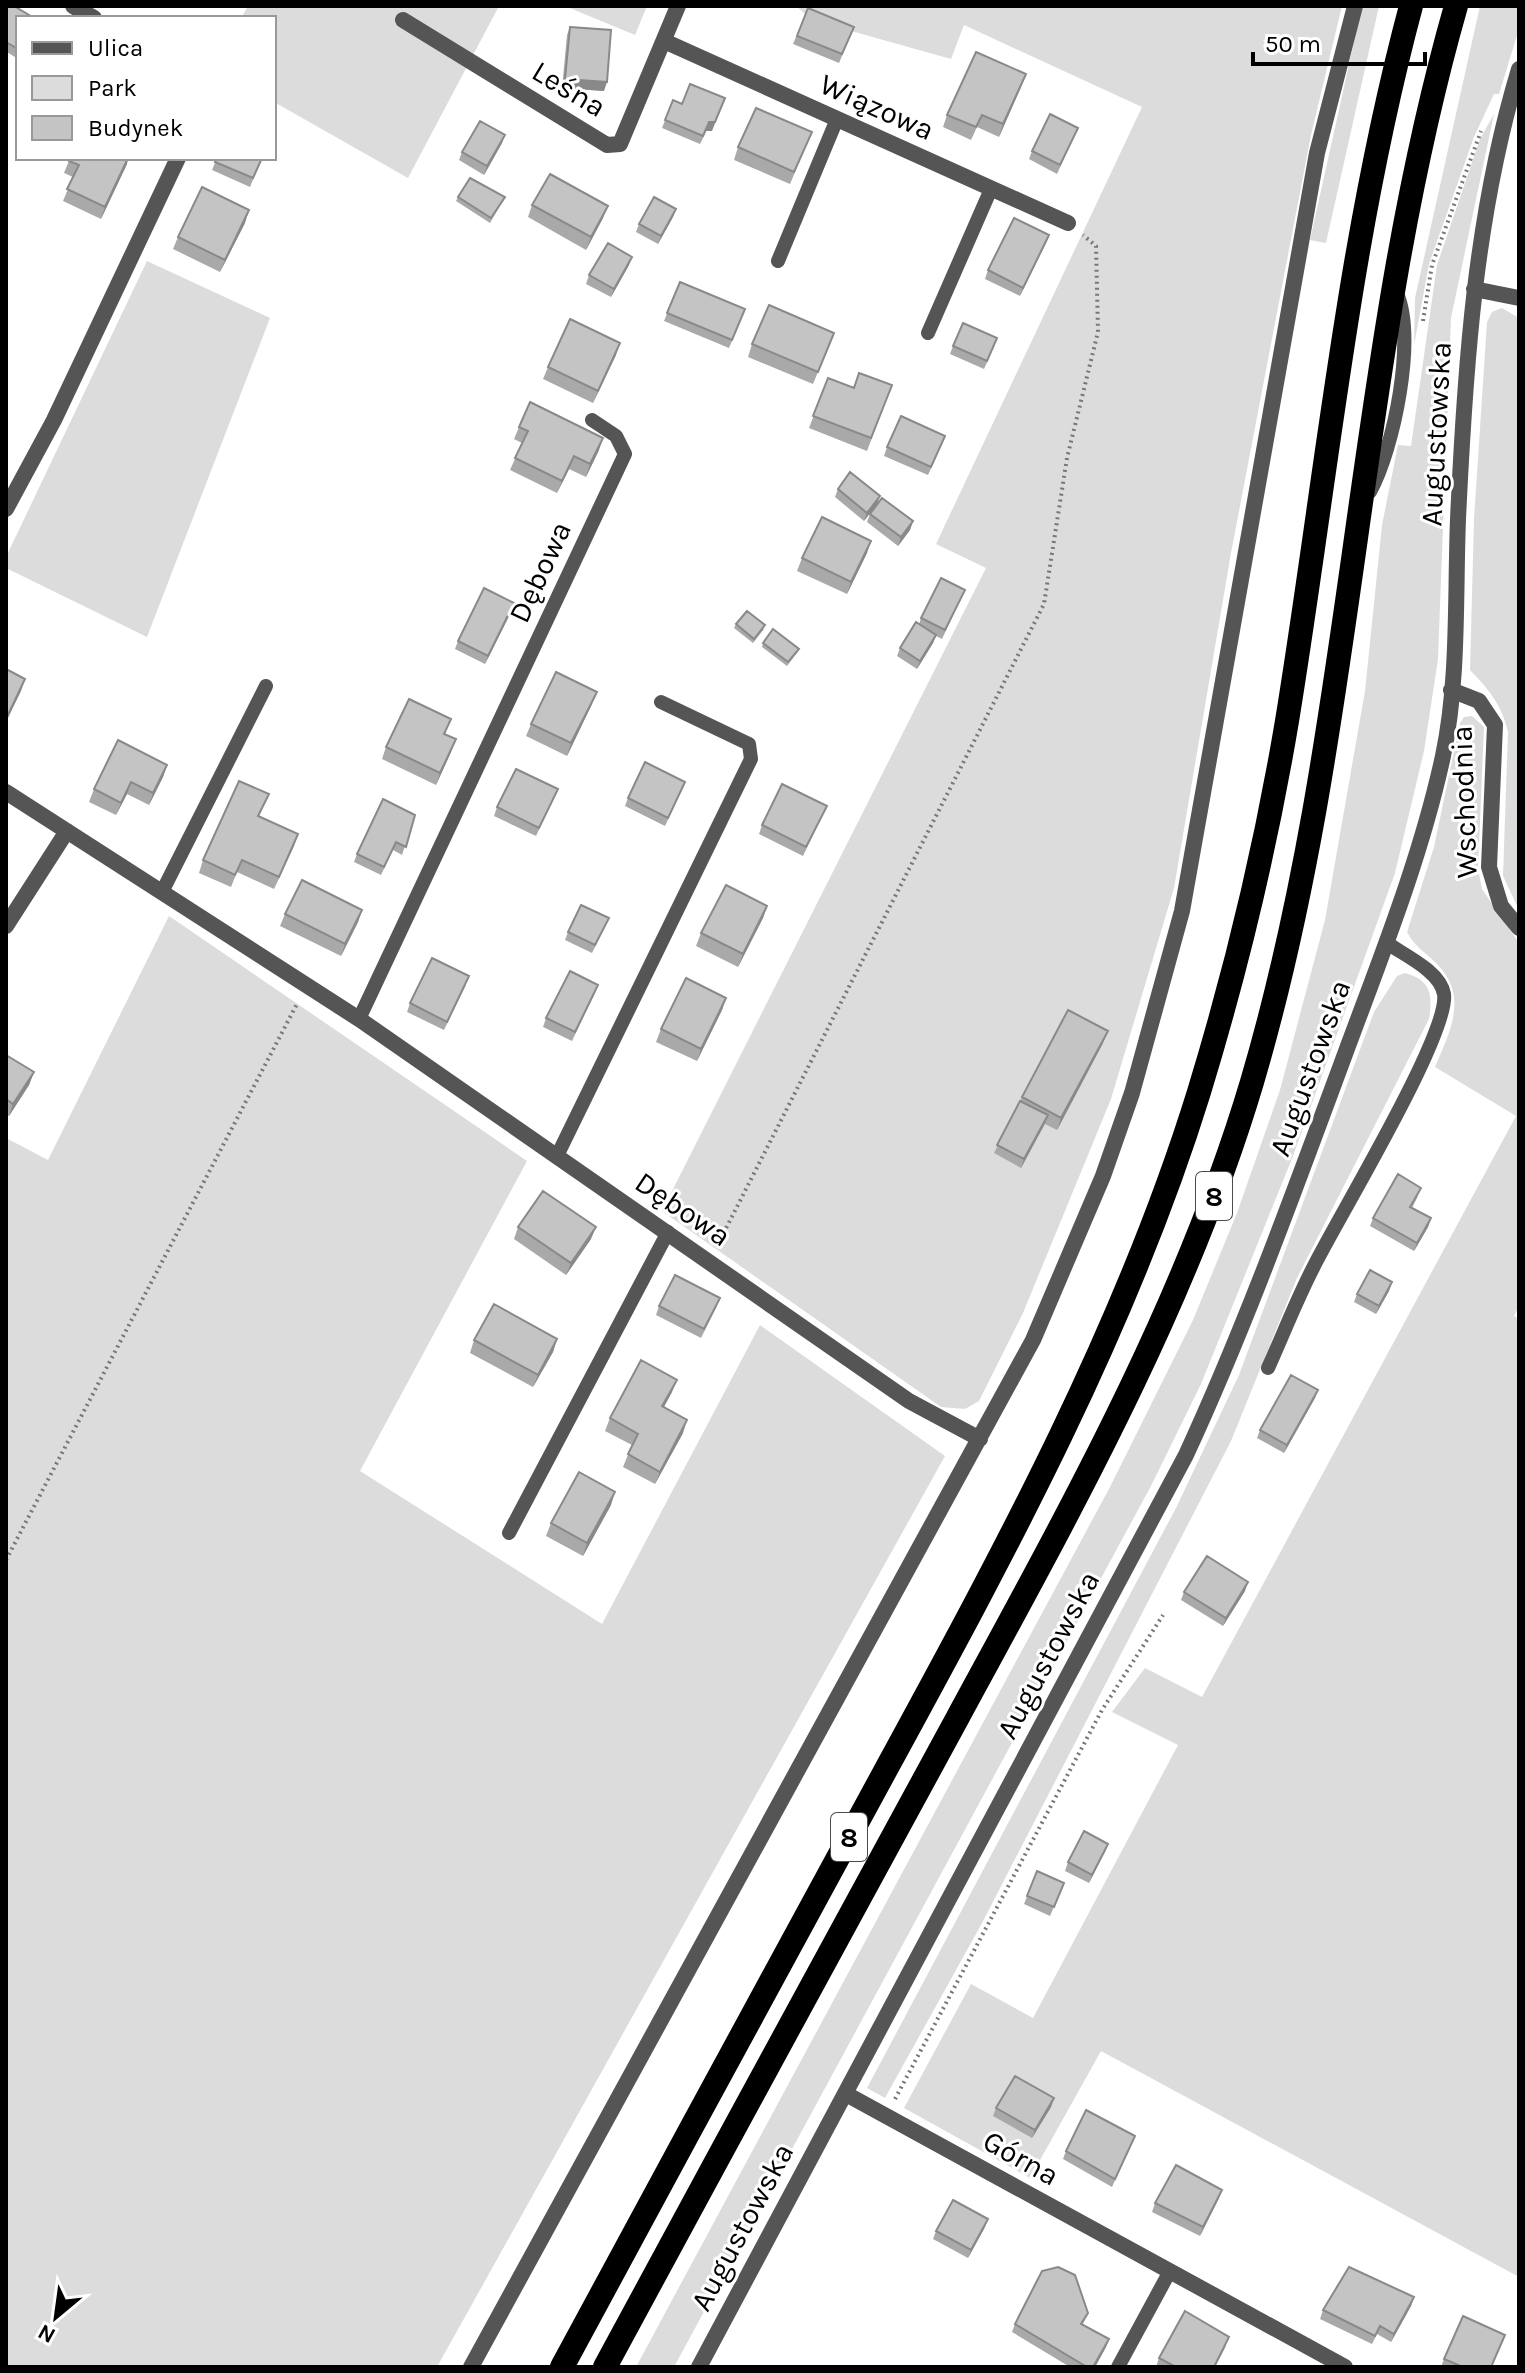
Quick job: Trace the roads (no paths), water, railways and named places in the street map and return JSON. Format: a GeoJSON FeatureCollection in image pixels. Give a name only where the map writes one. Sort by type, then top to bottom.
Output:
{"type":"FeatureCollection","features":[{"type":"Feature","properties":{"kind":"highway"},"geometry":{"type":"LineString","coordinates":[[1396,64],[1404,6]]}},
{"type":"Feature","properties":{"kind":"highway","name":"8"},"geometry":{"type":"LineString","coordinates":[[562,2367],[1046,1467],[1119,1305],[1175,1165],[1237,960],[1269,819],[1301,632],[1350,284],[1411,6]]}},
{"type":"Feature","properties":{"kind":"highway","name":"8"},"geometry":{"type":"LineString","coordinates":[[605,2367],[1059,1532],[1121,1409],[1198,1238],[1250,1087],[1298,905],[1329,727],[1356,517],[1392,282],[1438,69],[1456,6]]}},
{"type":"Feature","properties":{"kind":"street"},"geometry":{"type":"LineString","coordinates":[[73,6],[90,16]]}},
{"type":"Feature","properties":{"kind":"street","name":"Leśna"},"geometry":{"type":"LineString","coordinates":[[403,20],[607,145],[620,144],[678,6]]}},
{"type":"Feature","properties":{"kind":"street"},"geometry":{"type":"LineString","coordinates":[[471,2367],[1033,1340],[1103,1176],[1136,1079],[1182,911],[1317,153],[1355,6]]}},
{"type":"Feature","properties":{"kind":"street","name":"Wiązowa"},"geometry":{"type":"LineString","coordinates":[[664,41],[1068,223]]}},
{"type":"Feature","properties":{"kind":"street","name":"Augustowska"},"geometry":{"type":"LineString","coordinates":[[699,2367],[1186,1455],[1233,1352],[1387,943],[1443,755],[1451,690],[1465,373],[1474,289],[1498,150],[1519,69]]}},
{"type":"Feature","properties":{"kind":"street"},"geometry":{"type":"LineString","coordinates":[[6,509],[54,420],[177,160]]}},
{"type":"Feature","properties":{"kind":"street"},"geometry":{"type":"LineString","coordinates":[[1474,289],[1519,298]]}},
{"type":"Feature","properties":{"kind":"street","name":"Wschodnia"},"geometry":{"type":"LineString","coordinates":[[1451,690],[1479,701],[1495,725],[1489,867],[1501,906],[1519,928]]}},
{"type":"Feature","properties":{"kind":"street","name":"Dębowa"},"geometry":{"type":"LineString","coordinates":[[6,792],[359,1019],[909,1401],[980,1439]]}},
{"type":"Feature","properties":{"kind":"street"},"geometry":{"type":"LineString","coordinates":[[6,926],[67,831]]}},
{"type":"Feature","properties":{"kind":"street","name":"Górna"},"geometry":{"type":"LineString","coordinates":[[846,2094],[1345,2367]]}},
{"type":"Feature","properties":{"kind":"lane"},"geometry":{"type":"LineString","coordinates":[[778,261],[837,119]]}},
{"type":"Feature","properties":{"kind":"lane"},"geometry":{"type":"LineString","coordinates":[[928,333],[991,189]]}},
{"type":"Feature","properties":{"kind":"lane","name":"Dębowa"},"geometry":{"type":"LineString","coordinates":[[359,1019],[625,454],[616,436],[592,420]]}},
{"type":"Feature","properties":{"kind":"lane"},"geometry":{"type":"LineString","coordinates":[[162,892],[266,686]]}},
{"type":"Feature","properties":{"kind":"lane"},"geometry":{"type":"LineString","coordinates":[[557,1156],[751,759],[749,744],[661,702]]}},
{"type":"Feature","properties":{"kind":"lane"},"geometry":{"type":"LineString","coordinates":[[1268,1368],[1312,1269],[1409,1090],[1441,1019],[1444,994],[1440,982],[1387,943]]}},
{"type":"Feature","properties":{"kind":"lane"},"geometry":{"type":"LineString","coordinates":[[509,1533],[668,1232]]}},
{"type":"Feature","properties":{"kind":"lane"},"geometry":{"type":"LineString","coordinates":[[1118,2367],[1170,2271]]}}]}
